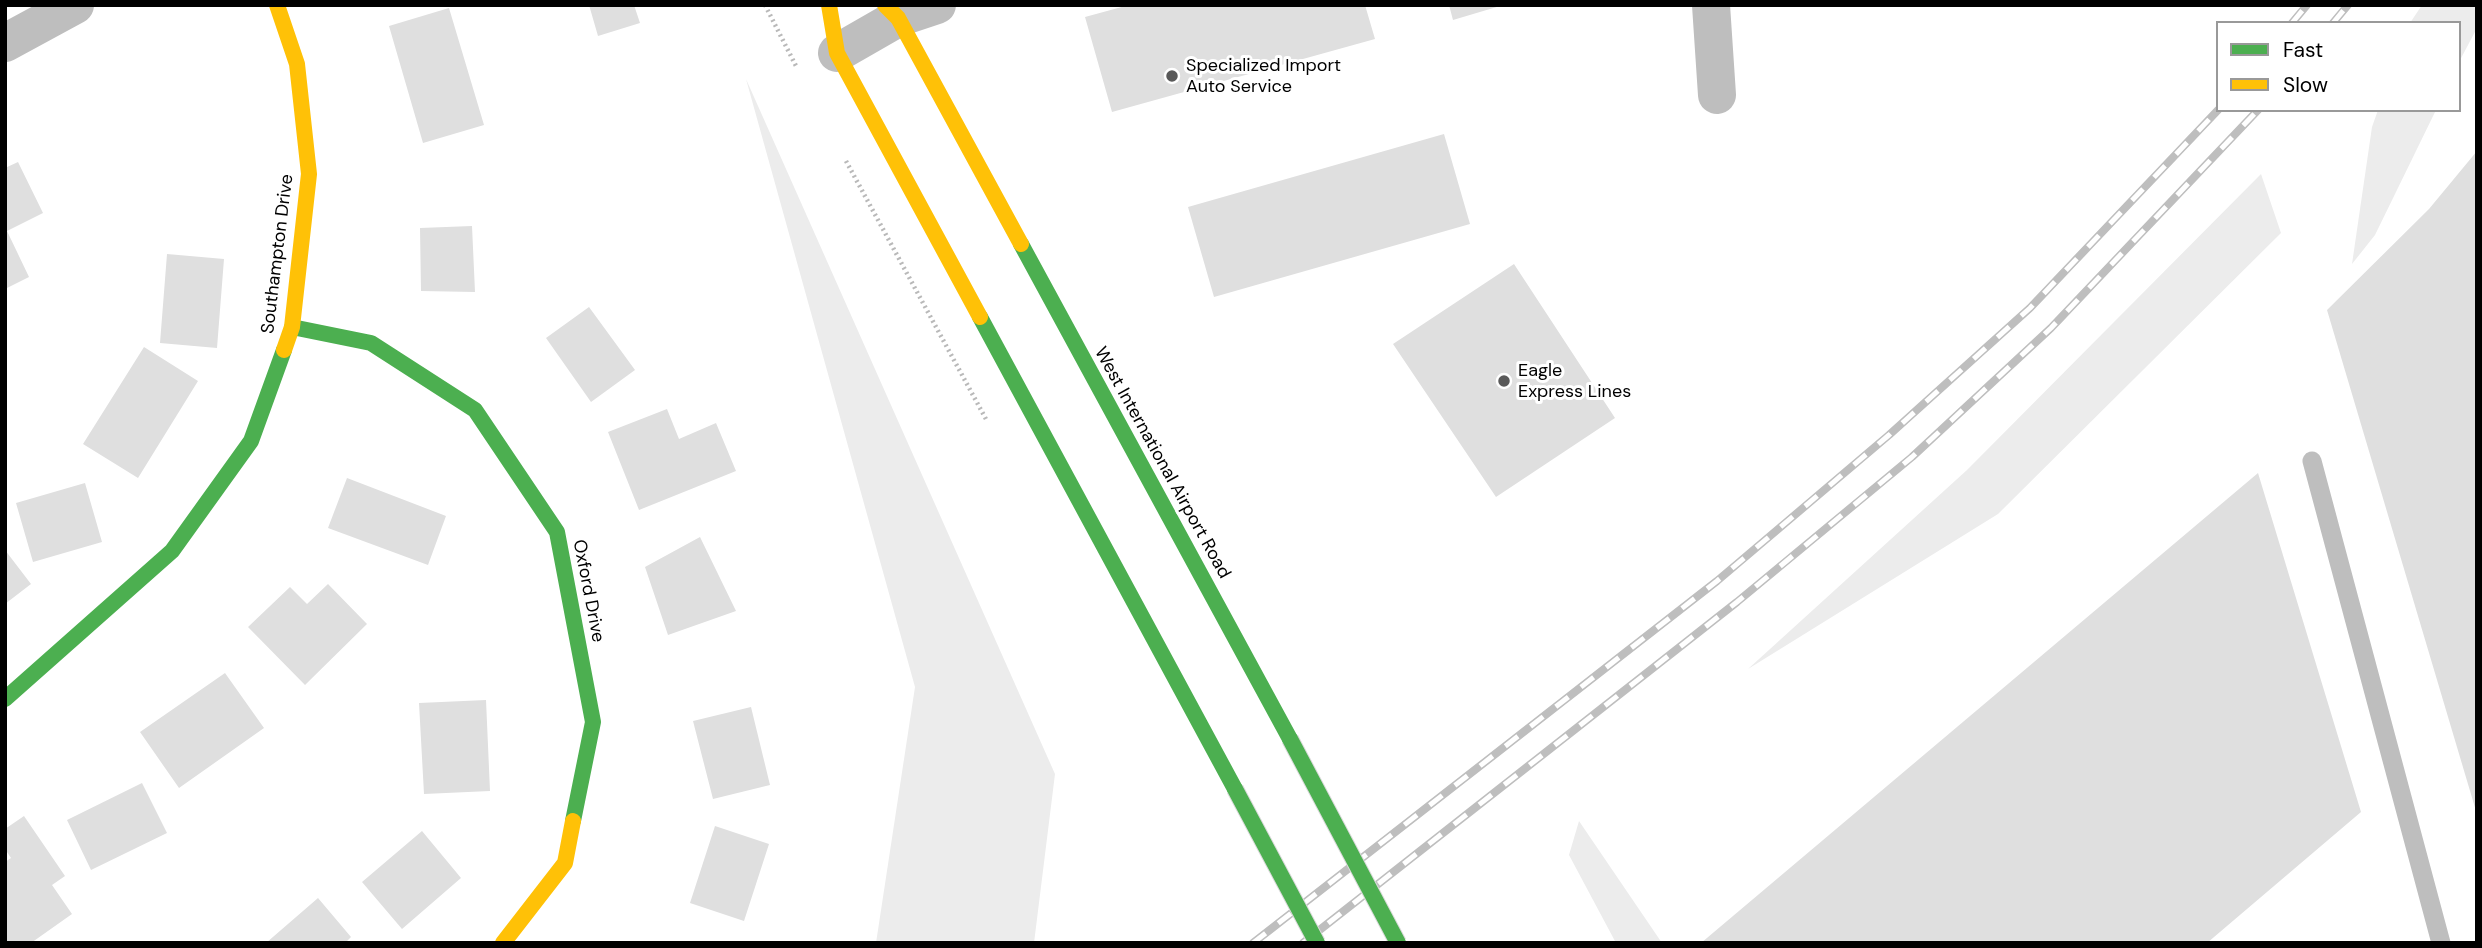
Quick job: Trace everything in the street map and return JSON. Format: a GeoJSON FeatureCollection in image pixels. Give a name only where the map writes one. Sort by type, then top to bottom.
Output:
{"type":"FeatureCollection","features":[{"type":"Feature","properties":{"kind":"main road","name":"Southampton Drive"},"geometry":{"type":"LineString","coordinates":[[5,699],[173,551],[251,441],[292,327],[309,174],[297,64],[277,5]]}},
{"type":"Feature","properties":{"kind":"main road"},"geometry":{"type":"LineString","coordinates":[[829,5],[837,53],[1317,943]]}},
{"type":"Feature","properties":{"kind":"main road","name":"West International Airport Road"},"geometry":{"type":"LineString","coordinates":[[892,12],[1290,739],[1398,943]]}},
{"type":"Feature","properties":{"kind":"main road","name":"Oxford Drive"},"geometry":{"type":"LineString","coordinates":[[292,327],[371,343],[475,410],[557,532],[593,722],[565,863],[503,943]]}},
{"type":"Feature","properties":{"kind":"street"},"geometry":{"type":"LineString","coordinates":[[5,43],[75,5]]}},
{"type":"Feature","properties":{"kind":"street"},"geometry":{"type":"LineString","coordinates":[[837,53],[892,12],[937,5]]}},
{"type":"Feature","properties":{"kind":"street"},"geometry":{"type":"LineString","coordinates":[[1711,5],[1717,94]]}},
{"type":"Feature","properties":{"kind":"lane"},"geometry":{"type":"LineString","coordinates":[[2312,461],[2441,943]]}},
{"type":"Feature","properties":{"kind":"shaded area"},"geometry":{"type":"Polygon","coordinates":[[[2422,5],[2477,5],[2477,28],[2461,58],[2461,21],[2411,21],[2422,5]]]}},
{"type":"Feature","properties":{"kind":"shaded area"},"geometry":{"type":"Polygon","coordinates":[[[746,79],[1055,774],[1034,943],[876,943],[915,687],[746,79]]]}},
{"type":"Feature","properties":{"kind":"shaded area"},"geometry":{"type":"Polygon","coordinates":[[[2377,112],[2435,112],[2375,235],[2352,264],[2372,127],[2377,112]]]}},
{"type":"Feature","properties":{"kind":"shaded area"},"geometry":{"type":"Polygon","coordinates":[[[2261,174],[2281,233],[1998,514],[1748,669],[1967,470],[2261,174]]]}},
{"type":"Feature","properties":{"kind":"shaded area"},"geometry":{"type":"Polygon","coordinates":[[[1579,821],[1662,943],[1616,943],[1569,855],[1579,821]]]}},
{"type":"Feature","properties":{"kind":"building"},"geometry":{"type":"Polygon","coordinates":[[[589,5],[634,5],[640,23],[598,36],[589,5]]]}},
{"type":"Feature","properties":{"kind":"building","name":"Specialized Import Auto Service"},"geometry":{"type":"Polygon","coordinates":[[[1129,5],[1365,5],[1375,39],[1112,112],[1085,17],[1129,5]]]}},
{"type":"Feature","properties":{"kind":"building"},"geometry":{"type":"Polygon","coordinates":[[[1449,5],[1500,5],[1500,6],[1453,20],[1449,5]]]}},
{"type":"Feature","properties":{"kind":"building"},"geometry":{"type":"Polygon","coordinates":[[[449,8],[484,125],[423,143],[389,26],[449,8]]]}},
{"type":"Feature","properties":{"kind":"building"},"geometry":{"type":"Polygon","coordinates":[[[1444,134],[1470,224],[1214,297],[1188,207],[1444,134]]]}},
{"type":"Feature","properties":{"kind":"building"},"geometry":{"type":"Polygon","coordinates":[[[2477,151],[2476,811],[2327,310],[2429,209],[2477,151]]]}},
{"type":"Feature","properties":{"kind":"building"},"geometry":{"type":"Polygon","coordinates":[[[18,162],[43,213],[7,231],[29,277],[5,289],[5,168],[18,162]]]}},
{"type":"Feature","properties":{"kind":"building"},"geometry":{"type":"Polygon","coordinates":[[[472,226],[475,292],[421,291],[420,228],[472,226]]]}},
{"type":"Feature","properties":{"kind":"building"},"geometry":{"type":"Polygon","coordinates":[[[167,254],[224,259],[217,348],[160,343],[167,254]]]}},
{"type":"Feature","properties":{"kind":"building","name":"Eagle Express Lines"},"geometry":{"type":"Polygon","coordinates":[[[1514,264],[1615,418],[1496,497],[1393,344],[1514,264]]]}},
{"type":"Feature","properties":{"kind":"building"},"geometry":{"type":"Polygon","coordinates":[[[589,307],[635,370],[591,402],[546,338],[589,307]]]}},
{"type":"Feature","properties":{"kind":"building"},"geometry":{"type":"Polygon","coordinates":[[[144,347],[198,381],[138,478],[83,444],[144,347]]]}},
{"type":"Feature","properties":{"kind":"building"},"geometry":{"type":"Polygon","coordinates":[[[667,409],[679,439],[716,423],[736,471],[639,510],[608,432],[667,409]]]}},
{"type":"Feature","properties":{"kind":"building"},"geometry":{"type":"Polygon","coordinates":[[[2258,473],[2361,812],[2207,943],[1701,943],[2258,473]]]}},
{"type":"Feature","properties":{"kind":"building"},"geometry":{"type":"Polygon","coordinates":[[[347,478],[446,516],[428,565],[328,528],[347,478]]]}},
{"type":"Feature","properties":{"kind":"building"},"geometry":{"type":"Polygon","coordinates":[[[85,483],[102,542],[33,562],[16,503],[85,483]]]}},
{"type":"Feature","properties":{"kind":"building"},"geometry":{"type":"Polygon","coordinates":[[[700,537],[736,611],[668,635],[645,567],[700,537]]]}},
{"type":"Feature","properties":{"kind":"building"},"geometry":{"type":"Polygon","coordinates":[[[5,550],[31,584],[5,604],[5,550]]]}},
{"type":"Feature","properties":{"kind":"building"},"geometry":{"type":"Polygon","coordinates":[[[328,584],[367,624],[305,685],[248,627],[290,587],[307,604],[328,584]]]}},
{"type":"Feature","properties":{"kind":"building"},"geometry":{"type":"Polygon","coordinates":[[[225,673],[264,728],[179,788],[140,732],[225,673]]]}},
{"type":"Feature","properties":{"kind":"building"},"geometry":{"type":"Polygon","coordinates":[[[486,700],[490,791],[424,794],[419,703],[486,700]]]}},
{"type":"Feature","properties":{"kind":"building"},"geometry":{"type":"Polygon","coordinates":[[[751,707],[770,785],[713,799],[693,721],[751,707]]]}},
{"type":"Feature","properties":{"kind":"building"},"geometry":{"type":"Polygon","coordinates":[[[142,783],[167,833],[91,870],[67,820],[142,783]]]}},
{"type":"Feature","properties":{"kind":"building"},"geometry":{"type":"Polygon","coordinates":[[[24,816],[65,876],[52,885],[72,914],[31,943],[5,943],[5,862],[11,858],[5,849],[5,829],[24,816]]]}},
{"type":"Feature","properties":{"kind":"building"},"geometry":{"type":"Polygon","coordinates":[[[715,826],[769,844],[744,921],[690,903],[715,826]]]}},
{"type":"Feature","properties":{"kind":"building"},"geometry":{"type":"Polygon","coordinates":[[[422,831],[461,878],[402,929],[362,882],[422,831]]]}},
{"type":"Feature","properties":{"kind":"building"},"geometry":{"type":"Polygon","coordinates":[[[318,898],[351,937],[345,943],[266,943],[318,898]]]}},
{"type":"Feature","properties":{"kind":"railway"},"geometry":{"type":"LineString","coordinates":[[2294,21],[2307,5]]}},
{"type":"Feature","properties":{"kind":"railway"},"geometry":{"type":"LineString","coordinates":[[2335,21],[2348,5]]}},
{"type":"Feature","properties":{"kind":"railway"},"geometry":{"type":"LineString","coordinates":[[1253,943],[1717,581],[1889,435],[2030,308],[2216,112]]}},
{"type":"Feature","properties":{"kind":"railway"},"geometry":{"type":"LineString","coordinates":[[1303,943],[1737,602],[1912,457],[2051,328],[2256,112]]}},
{"type":"Feature","properties":{"kind":"traffic: fast"},"geometry":{"type":"LineString","coordinates":[[1021,244],[1290,739]]}},
{"type":"Feature","properties":{"kind":"traffic: fast"},"geometry":{"type":"LineString","coordinates":[[980,317],[1235,789]]}},
{"type":"Feature","properties":{"kind":"traffic: fast"},"geometry":{"type":"LineString","coordinates":[[292,327],[371,343],[475,410],[557,532],[593,722],[573,821]]}},
{"type":"Feature","properties":{"kind":"traffic: fast"},"geometry":{"type":"LineString","coordinates":[[5,699],[172,551],[251,441],[284,350]]}},
{"type":"Feature","properties":{"kind":"traffic: fast"},"geometry":{"type":"LineString","coordinates":[[1290,739],[1398,943]]}},
{"type":"Feature","properties":{"kind":"traffic: fast"},"geometry":{"type":"LineString","coordinates":[[1235,789],[1317,943]]}},
{"type":"Feature","properties":{"kind":"traffic: slow"},"geometry":{"type":"LineString","coordinates":[[277,5],[297,64],[309,174],[292,327],[284,350]]}},
{"type":"Feature","properties":{"kind":"traffic: slow"},"geometry":{"type":"LineString","coordinates":[[829,5],[837,53],[980,317]]}},
{"type":"Feature","properties":{"kind":"traffic: slow"},"geometry":{"type":"LineString","coordinates":[[885,5],[898,18],[1021,244]]}},
{"type":"Feature","properties":{"kind":"traffic: slow"},"geometry":{"type":"LineString","coordinates":[[503,943],[565,863],[573,821]]}},
{"type":"Feature","properties":{"kind":"place","name":"Specialized Import Auto Service"},"geometry":{"type":"Point","coordinates":[1172,76]}},
{"type":"Feature","properties":{"kind":"place","name":"Eagle Express Lines"},"geometry":{"type":"Point","coordinates":[1504,381]}}]}
